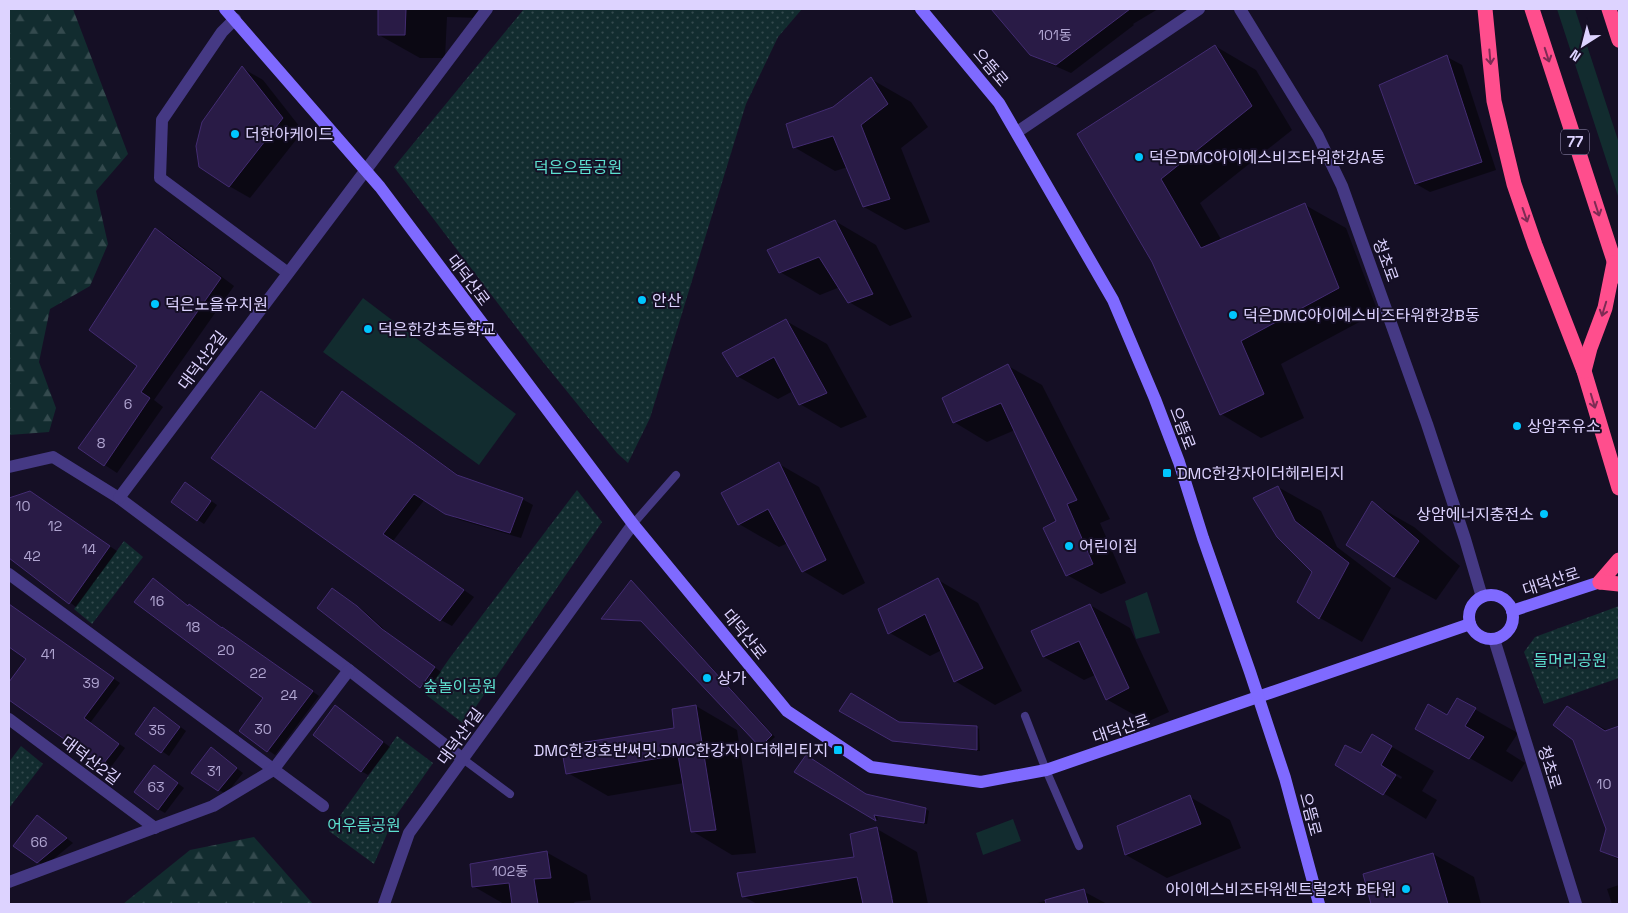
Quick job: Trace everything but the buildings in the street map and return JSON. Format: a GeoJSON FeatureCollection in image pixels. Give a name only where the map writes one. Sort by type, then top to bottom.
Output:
{"type":"FeatureCollection","features":[{"type":"Feature","properties":{"kind":"highway"},"geometry":{"type":"LineString","coordinates":[[1485,9],[1494,101],[1514,184],[1535,245],[1584,371],[1619,488]]}},
{"type":"Feature","properties":{"kind":"highway","name":"77"},"geometry":{"type":"LineString","coordinates":[[1532,9],[1617,268]]}},
{"type":"Feature","properties":{"kind":"highway"},"geometry":{"type":"LineString","coordinates":[[1609,9],[1619,40]]}},
{"type":"Feature","properties":{"kind":"highway"},"geometry":{"type":"LineString","coordinates":[[1584,371],[1590,348],[1606,308],[1617,268]]}},
{"type":"Feature","properties":{"kind":"highway"},"geometry":{"type":"LineString","coordinates":[[1600,582],[1619,560]]}},
{"type":"Feature","properties":{"kind":"highway"},"geometry":{"type":"LineString","coordinates":[[1600,582],[1619,584]]}},
{"type":"Feature","properties":{"kind":"street","name":"대덕산로"},"geometry":{"type":"LineString","coordinates":[[225,9],[365,170],[633,524],[787,711],[871,767],[981,782],[1046,770],[1470,624]]}},
{"type":"Feature","properties":{"kind":"street","name":"대덕산2길"},"geometry":{"type":"LineString","coordinates":[[119,498],[487,9]]}},
{"type":"Feature","properties":{"kind":"street","name":"으뜸로"},"geometry":{"type":"LineString","coordinates":[[921,9],[999,103],[1113,300],[1155,399],[1179,462],[1285,778],[1319,904]]}},
{"type":"Feature","properties":{"kind":"street"},"geometry":{"type":"LineString","coordinates":[[1017,132],[1199,9]]}},
{"type":"Feature","properties":{"kind":"street","name":"청초로"},"geometry":{"type":"LineString","coordinates":[[1240,9],[1318,136],[1342,186],[1430,433],[1482,597]]}},
{"type":"Feature","properties":{"kind":"street"},"geometry":{"type":"LineString","coordinates":[[235,19],[222,32],[162,120],[160,178],[288,273]]}},
{"type":"Feature","properties":{"kind":"street"},"geometry":{"type":"LineString","coordinates":[[9,466],[53,457],[119,498],[349,670],[463,759]]}},
{"type":"Feature","properties":{"kind":"street","name":"대덕산1길"},"geometry":{"type":"LineString","coordinates":[[384,904],[409,833],[633,524]]}},
{"type":"Feature","properties":{"kind":"street"},"geometry":{"type":"LineString","coordinates":[[9,574],[323,806]]}},
{"type":"Feature","properties":{"kind":"street","name":"대덕산로"},"geometry":{"type":"LineString","coordinates":[[1512,610],[1600,582]]}},
{"type":"Feature","properties":{"kind":"street"},"geometry":{"type":"LineString","coordinates":[[1496,595],[1503,599],[1512,610],[1511,626],[1507,632],[1494,639],[1486,639],[1479,636],[1473,631],[1468,618],[1472,605],[1482,597],[1496,595]]}},
{"type":"Feature","properties":{"kind":"street","name":"청초로"},"geometry":{"type":"LineString","coordinates":[[1494,639],[1576,904]]}},
{"type":"Feature","properties":{"kind":"street"},"geometry":{"type":"LineString","coordinates":[[12,877],[213,806],[273,770],[349,670]]}},
{"type":"Feature","properties":{"kind":"street","name":"대덕산2길"},"geometry":{"type":"LineString","coordinates":[[9,719],[155,828]]}},
{"type":"Feature","properties":{"kind":"lane"},"geometry":{"type":"LineString","coordinates":[[1481,9],[1488,28]]}},
{"type":"Feature","properties":{"kind":"lane"},"geometry":{"type":"LineString","coordinates":[[633,524],[651,501],[676,475]]}},
{"type":"Feature","properties":{"kind":"lane"},"geometry":{"type":"LineString","coordinates":[[1025,716],[1079,846]]}},
{"type":"Feature","properties":{"kind":"lane"},"geometry":{"type":"LineString","coordinates":[[463,759],[510,794]]}},
{"type":"Feature","properties":{"kind":"green space"},"geometry":{"type":"Polygon","coordinates":[[[9,9],[73,9],[128,154],[96,191],[108,244],[90,286],[50,309],[39,362],[56,408],[49,432],[9,435],[9,9]]]}},
{"type":"Feature","properties":{"kind":"green space","name":"덕은으뜸공원"},"geometry":{"type":"Polygon","coordinates":[[[524,9],[802,9],[778,37],[746,104],[650,418],[628,463],[617,453],[535,352],[394,167],[524,9]]]}},
{"type":"Feature","properties":{"kind":"green space"},"geometry":{"type":"Polygon","coordinates":[[[1557,9],[1575,9],[1619,143],[1619,199],[1557,9]]]}},
{"type":"Feature","properties":{"kind":"green space"},"geometry":{"type":"Polygon","coordinates":[[[363,298],[516,414],[479,465],[323,352],[363,298]]]}},
{"type":"Feature","properties":{"kind":"green space","name":"숲놀이공원"},"geometry":{"type":"Polygon","coordinates":[[[577,490],[602,522],[464,724],[425,694],[449,659],[577,490]]]}},
{"type":"Feature","properties":{"kind":"green space"},"geometry":{"type":"Polygon","coordinates":[[[124,541],[143,557],[92,624],[74,609],[124,541]]]}},
{"type":"Feature","properties":{"kind":"green space"},"geometry":{"type":"Polygon","coordinates":[[[1147,592],[1160,633],[1136,639],[1125,601],[1147,592]]]}},
{"type":"Feature","properties":{"kind":"green space","name":"들머리공원"},"geometry":{"type":"Polygon","coordinates":[[[1619,606],[1619,678],[1544,704],[1524,652],[1535,637],[1619,606]]]}},
{"type":"Feature","properties":{"kind":"green space","name":"어우름공원"},"geometry":{"type":"Polygon","coordinates":[[[397,736],[433,763],[393,820],[374,864],[329,831],[397,736]]]}},
{"type":"Feature","properties":{"kind":"green space"},"geometry":{"type":"Polygon","coordinates":[[[21,746],[43,764],[9,808],[9,762],[21,746]]]}},
{"type":"Feature","properties":{"kind":"green space"},"geometry":{"type":"Polygon","coordinates":[[[1013,819],[1021,841],[983,855],[976,833],[1013,819]]]}},
{"type":"Feature","properties":{"kind":"green space"},"geometry":{"type":"Polygon","coordinates":[[[254,837],[313,904],[123,904],[190,850],[254,837]]]}},
{"type":"Feature","properties":{"kind":"place","name":"더한아케이드"},"geometry":{"type":"Point","coordinates":[235,134]}},
{"type":"Feature","properties":{"kind":"place","name":"덕은DMC아이에스비즈타워한강A동"},"geometry":{"type":"Point","coordinates":[1139,157]}},
{"type":"Feature","properties":{"kind":"place","name":"안산"},"geometry":{"type":"Point","coordinates":[642,300]}},
{"type":"Feature","properties":{"kind":"place","name":"덕은노을유치원"},"geometry":{"type":"Point","coordinates":[155,304]}},
{"type":"Feature","properties":{"kind":"place","name":"덕은DMC아이에스비즈타워한강B동"},"geometry":{"type":"Point","coordinates":[1233,315]}},
{"type":"Feature","properties":{"kind":"place","name":"덕은한강초등학교"},"geometry":{"type":"Point","coordinates":[368,329]}},
{"type":"Feature","properties":{"kind":"place","name":"상암주유소"},"geometry":{"type":"Point","coordinates":[1517,426]}},
{"type":"Feature","properties":{"kind":"place","name":"DMC한강자이더헤리티지"},"geometry":{"type":"Point","coordinates":[1167,473]}},
{"type":"Feature","properties":{"kind":"place","name":"상암에너지충전소"},"geometry":{"type":"Point","coordinates":[1544,514]}},
{"type":"Feature","properties":{"kind":"place","name":"어린이집"},"geometry":{"type":"Point","coordinates":[1069,546]}},
{"type":"Feature","properties":{"kind":"place","name":"상가"},"geometry":{"type":"Point","coordinates":[707,678]}},
{"type":"Feature","properties":{"kind":"place","name":"DMC한강호반써밋.DMC한강자이더헤리티지"},"geometry":{"type":"Point","coordinates":[838,750]}},
{"type":"Feature","properties":{"kind":"place","name":"아이에스비즈타워센트럴2차 B타워"},"geometry":{"type":"Point","coordinates":[1406,889]}}]}
